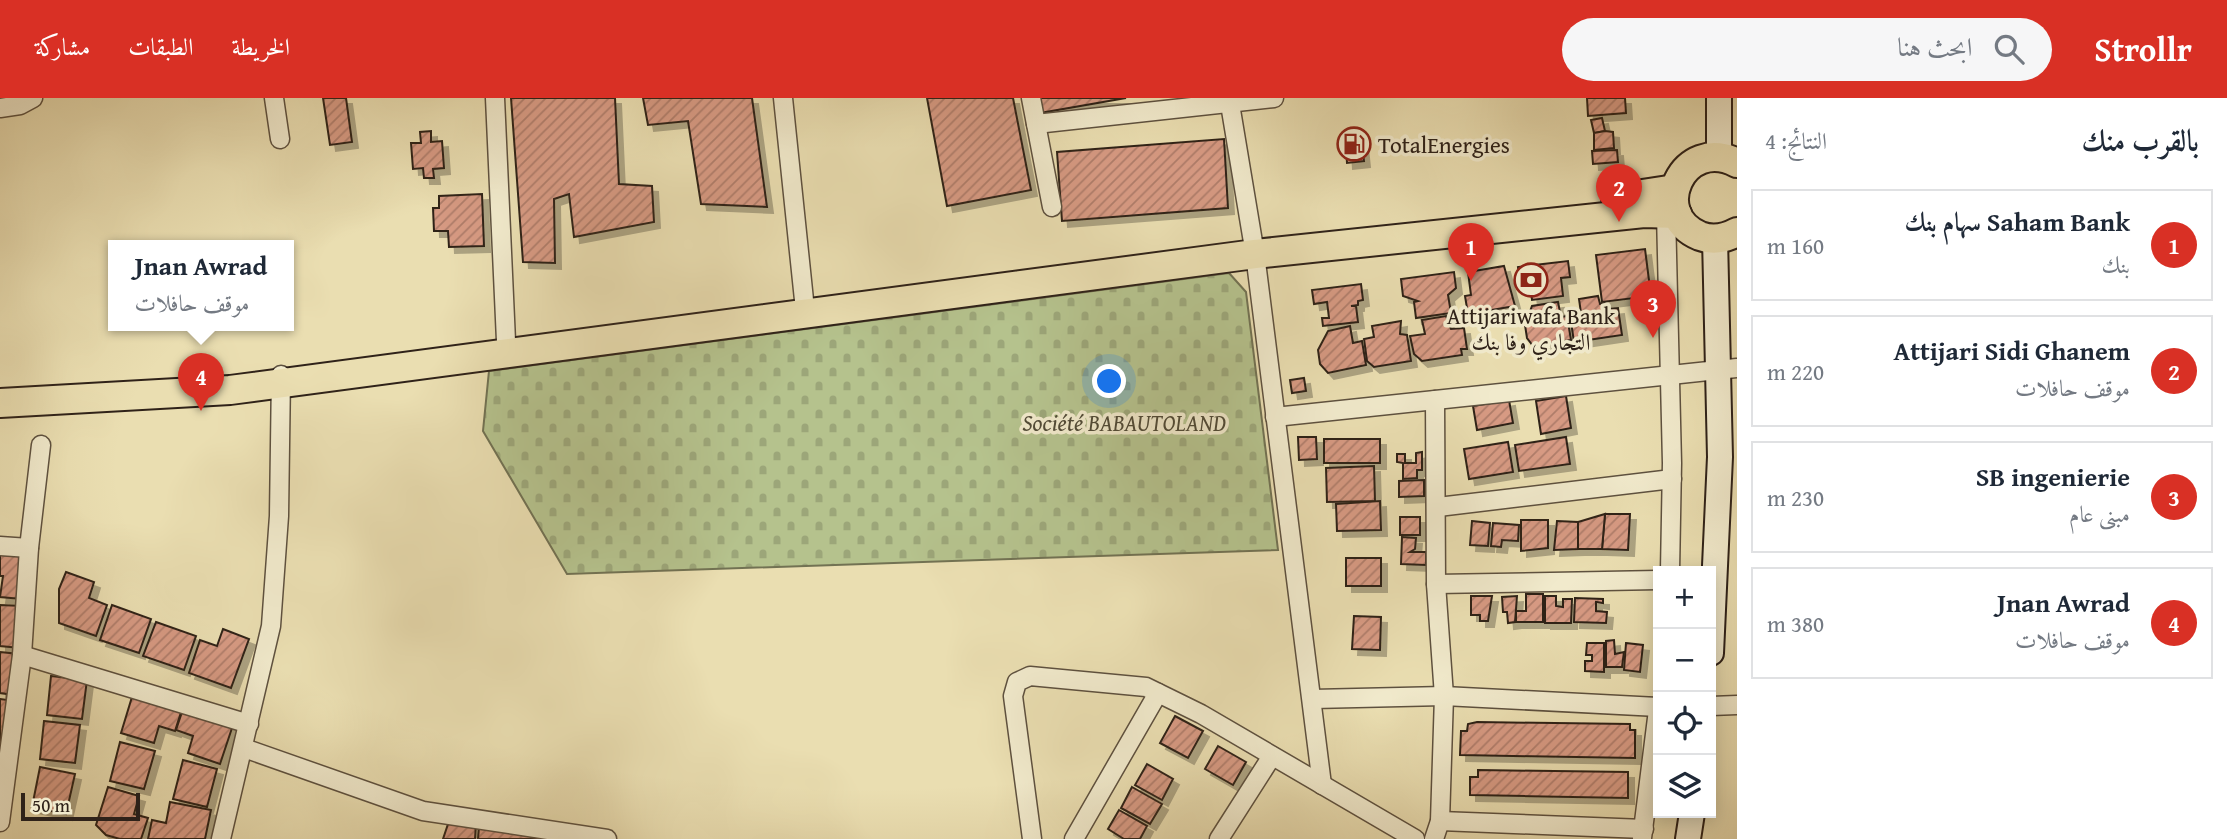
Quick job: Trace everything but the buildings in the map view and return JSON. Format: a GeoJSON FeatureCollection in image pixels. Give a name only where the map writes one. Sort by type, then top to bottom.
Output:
{"type":"FeatureCollection","features":[{"type":"Feature","properties":{"kind":"main road"},"geometry":{"type":"LineString","coordinates":[[1673,205],[1691,164],[1728,160]]}},
{"type":"Feature","properties":{"kind":"main road"},"geometry":{"type":"LineString","coordinates":[[0,390],[281,378],[506,341],[804,300],[1253,247],[1673,205]]}},
{"type":"Feature","properties":{"kind":"main road"},"geometry":{"type":"LineString","coordinates":[[1673,205],[1692,231],[1726,235]]}},
{"type":"Feature","properties":{"kind":"main road"},"geometry":{"type":"LineString","coordinates":[[0,403],[152,397],[1253,247]]}},
{"type":"Feature","properties":{"kind":"street"},"geometry":{"type":"LineString","coordinates":[[0,108],[26,103],[33,98]]}},
{"type":"Feature","properties":{"kind":"street"},"geometry":{"type":"LineString","coordinates":[[274,98],[280,139]]}},
{"type":"Feature","properties":{"kind":"street"},"geometry":{"type":"LineString","coordinates":[[495,98],[506,341]]}},
{"type":"Feature","properties":{"kind":"street"},"geometry":{"type":"LineString","coordinates":[[783,98],[804,300]]}},
{"type":"Feature","properties":{"kind":"street"},"geometry":{"type":"LineString","coordinates":[[1031,98],[1052,207]]}},
{"type":"Feature","properties":{"kind":"street"},"geometry":{"type":"LineString","coordinates":[[1036,124],[1274,98]]}},
{"type":"Feature","properties":{"kind":"street"},"geometry":{"type":"LineString","coordinates":[[1719,98],[1728,160]]}},
{"type":"Feature","properties":{"kind":"street"},"geometry":{"type":"LineString","coordinates":[[1230,102],[1253,247],[1322,785]]}},
{"type":"Feature","properties":{"kind":"street"},"geometry":{"type":"LineString","coordinates":[[1670,566],[1672,479],[1669,375],[1673,205]]}},
{"type":"Feature","properties":{"kind":"street"},"geometry":{"type":"LineString","coordinates":[[1713,629],[1729,450],[1726,235]]}},
{"type":"Feature","properties":{"kind":"street"},"geometry":{"type":"LineString","coordinates":[[1275,417],[1728,369]]}},
{"type":"Feature","properties":{"kind":"street"},"geometry":{"type":"LineString","coordinates":[[220,839],[244,748],[271,626],[279,516],[281,378]]}},
{"type":"Feature","properties":{"kind":"street"},"geometry":{"type":"LineString","coordinates":[[1434,839],[1440,821],[1444,696],[1436,584],[1438,507],[1435,400]]}},
{"type":"Feature","properties":{"kind":"street"},"geometry":{"type":"LineString","coordinates":[[0,822],[22,655],[29,548],[41,445]]}},
{"type":"Feature","properties":{"kind":"street"},"geometry":{"type":"LineString","coordinates":[[1438,507],[1672,479]]}},
{"type":"Feature","properties":{"kind":"street"},"geometry":{"type":"LineString","coordinates":[[0,546],[29,548]]}},
{"type":"Feature","properties":{"kind":"street"},"geometry":{"type":"LineString","coordinates":[[1436,584],[1653,580]]}},
{"type":"Feature","properties":{"kind":"street"},"geometry":{"type":"LineString","coordinates":[[22,655],[249,724]]}},
{"type":"Feature","properties":{"kind":"street"},"geometry":{"type":"LineString","coordinates":[[1032,839],[1013,696],[1017,682],[1030,676],[1138,685],[1158,692],[1415,839]]}},
{"type":"Feature","properties":{"kind":"street"},"geometry":{"type":"LineString","coordinates":[[1073,839],[1158,692]]}},
{"type":"Feature","properties":{"kind":"street"},"geometry":{"type":"LineString","coordinates":[[1313,699],[1444,696],[1653,709]]}},
{"type":"Feature","properties":{"kind":"street"},"geometry":{"type":"LineString","coordinates":[[1716,706],[1737,705]]}},
{"type":"Feature","properties":{"kind":"street"},"geometry":{"type":"LineString","coordinates":[[244,748],[423,811],[531,833],[607,839]]}},
{"type":"Feature","properties":{"kind":"street"},"geometry":{"type":"LineString","coordinates":[[1440,821],[1643,834],[1653,751]]}},
{"type":"Feature","properties":{"kind":"street"},"geometry":{"type":"LineString","coordinates":[[1219,839],[1272,756]]}},
{"type":"Feature","properties":{"kind":"street"},"geometry":{"type":"LineString","coordinates":[[1688,839],[1691,818]]}},
{"type":"Feature","properties":{"kind":"green space","name":"Société BABAUTOLAND"},"geometry":{"type":"Polygon","coordinates":[[[1229,273],[1246,292],[1278,550],[567,574],[483,431],[489,371],[1229,273]]]}},
{"type":"Feature","properties":{"kind":"place","name":"TotalEnergies"},"geometry":{"type":"Point","coordinates":[1354,144]}},
{"type":"Feature","properties":{"kind":"place","name":"Attijari Sidi Ghanem"},"geometry":{"type":"Point","coordinates":[1619,222]}},
{"type":"Feature","properties":{"kind":"place","name":"Attijariwafa Bank التجاري وفا بنك"},"geometry":{"type":"Point","coordinates":[1531,280]}},
{"type":"Feature","properties":{"kind":"place","name":"Saham Bank سهام بنك"},"geometry":{"type":"Point","coordinates":[1471,281]}},
{"type":"Feature","properties":{"kind":"place","name":"SB ingenierie"},"geometry":{"type":"Point","coordinates":[1653,338]}},
{"type":"Feature","properties":{"kind":"place","name":"Jnan Awrad"},"geometry":{"type":"Point","coordinates":[201,411]}}]}
